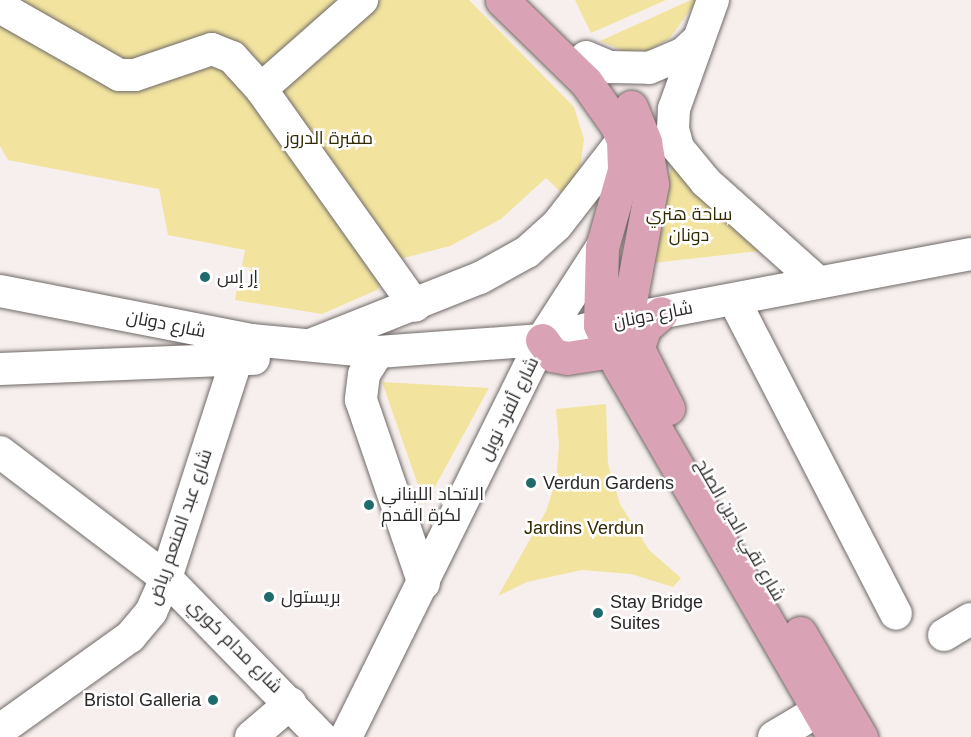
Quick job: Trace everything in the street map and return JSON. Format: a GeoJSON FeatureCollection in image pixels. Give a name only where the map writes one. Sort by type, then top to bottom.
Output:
{"type":"FeatureCollection","features":[{"type":"Feature","properties":{"kind":"main road"},"geometry":{"type":"LineString","coordinates":[[502,0],[600,98],[623,140],[621,186],[602,247],[629,331]]}},
{"type":"Feature","properties":{"kind":"main road"},"geometry":{"type":"LineString","coordinates":[[528,0],[586,57],[631,107],[649,159],[652,184],[630,302],[629,331]]}},
{"type":"Feature","properties":{"kind":"main road"},"geometry":{"type":"LineString","coordinates":[[542,340],[553,355],[567,358],[629,331]]}},
{"type":"Feature","properties":{"kind":"main road","name":"شارع تقي الدين الصلح"},"geometry":{"type":"LineString","coordinates":[[629,331],[826,724]]}},
{"type":"Feature","properties":{"kind":"main road","name":"شارع تقي الدين الصلح"},"geometry":{"type":"LineString","coordinates":[[629,331],[669,409],[861,737]]}},
{"type":"Feature","properties":{"kind":"street"},"geometry":{"type":"LineString","coordinates":[[261,89],[362,0]]}},
{"type":"Feature","properties":{"kind":"street"},"geometry":{"type":"LineString","coordinates":[[713,0],[674,109],[673,129],[678,148],[706,182],[818,282]]}},
{"type":"Feature","properties":{"kind":"street"},"geometry":{"type":"LineString","coordinates":[[0,8],[119,75],[135,75],[212,49],[232,57],[261,89],[415,306]]}},
{"type":"Feature","properties":{"kind":"street"},"geometry":{"type":"LineString","coordinates":[[586,57],[610,67],[649,68],[675,58],[698,40]]}},
{"type":"Feature","properties":{"kind":"street"},"geometry":{"type":"LineString","coordinates":[[319,348],[505,266],[544,239],[623,140]]}},
{"type":"Feature","properties":{"kind":"street","name":"شارع ألفرد نوبل"},"geometry":{"type":"LineString","coordinates":[[346,737],[542,340],[602,247]]}},
{"type":"Feature","properties":{"kind":"street","name":"شارع دونان"},"geometry":{"type":"LineString","coordinates":[[629,331],[734,300],[971,254]]}},
{"type":"Feature","properties":{"kind":"street","name":"شارع دونان"},"geometry":{"type":"LineString","coordinates":[[0,291],[319,348],[378,352],[542,340]]}},
{"type":"Feature","properties":{"kind":"street"},"geometry":{"type":"LineString","coordinates":[[734,300],[896,614]]}},
{"type":"Feature","properties":{"kind":"street","name":"شارع دونان"},"geometry":{"type":"LineString","coordinates":[[0,369],[236,361],[319,348]]}},
{"type":"Feature","properties":{"kind":"street"},"geometry":{"type":"LineString","coordinates":[[378,352],[364,374],[361,400],[423,584]]}},
{"type":"Feature","properties":{"kind":"street","name":"شارع عبد المنعم رياض"},"geometry":{"type":"LineString","coordinates":[[0,730],[134,633],[151,612],[166,578],[236,361]]}},
{"type":"Feature","properties":{"kind":"street","name":"شارع مدام كوري"},"geometry":{"type":"LineString","coordinates":[[0,452],[166,578],[291,703],[321,737]]}},
{"type":"Feature","properties":{"kind":"street"},"geometry":{"type":"LineString","coordinates":[[944,635],[971,620]]}},
{"type":"Feature","properties":{"kind":"street"},"geometry":{"type":"LineString","coordinates":[[251,737],[291,703]]}},
{"type":"Feature","properties":{"kind":"street"},"geometry":{"type":"LineString","coordinates":[[774,737],[826,724]]}},
{"type":"Feature","properties":{"kind":"green space","name":"مقبرة الدروز"},"geometry":{"type":"Polygon","coordinates":[[[0,0],[469,0],[574,107],[584,139],[580,169],[566,197],[546,178],[501,219],[450,246],[396,260],[377,290],[322,314],[235,300],[237,289],[247,290],[251,268],[242,266],[245,250],[168,235],[159,189],[8,160],[0,146],[0,0]]]}},
{"type":"Feature","properties":{"kind":"green space"},"geometry":{"type":"Polygon","coordinates":[[[575,0],[666,0],[591,33],[575,0]]]}},
{"type":"Feature","properties":{"kind":"green space"},"geometry":{"type":"Polygon","coordinates":[[[691,0],[697,0],[670,38],[648,51],[628,53],[600,41],[691,0]]]}},
{"type":"Feature","properties":{"kind":"green space","name":"ساحة هنري دونان"},"geometry":{"type":"Polygon","coordinates":[[[673,162],[759,251],[644,264],[673,162]]]}},
{"type":"Feature","properties":{"kind":"green space"},"geometry":{"type":"Polygon","coordinates":[[[382,382],[489,388],[425,505],[382,382]]]}},
{"type":"Feature","properties":{"kind":"green space","name":"Jardins Verdun"},"geometry":{"type":"Polygon","coordinates":[[[606,404],[608,464],[620,504],[649,550],[681,578],[673,587],[631,574],[582,570],[527,582],[498,596],[546,511],[556,481],[559,445],[556,409],[606,404]]]}},
{"type":"Feature","properties":{"kind":"place","name":"إر إس"},"geometry":{"type":"Point","coordinates":[205,277]}},
{"type":"Feature","properties":{"kind":"place","name":"Verdun Gardens"},"geometry":{"type":"Point","coordinates":[531,483]}},
{"type":"Feature","properties":{"kind":"place","name":"الاتحاد اللبناني لكرة القدم"},"geometry":{"type":"Point","coordinates":[369,505]}},
{"type":"Feature","properties":{"kind":"place","name":"بريستول"},"geometry":{"type":"Point","coordinates":[269,597]}},
{"type":"Feature","properties":{"kind":"place","name":"Stay Bridge Suites"},"geometry":{"type":"Point","coordinates":[598,613]}},
{"type":"Feature","properties":{"kind":"place","name":"Bristol Galleria"},"geometry":{"type":"Point","coordinates":[213,700]}}]}
